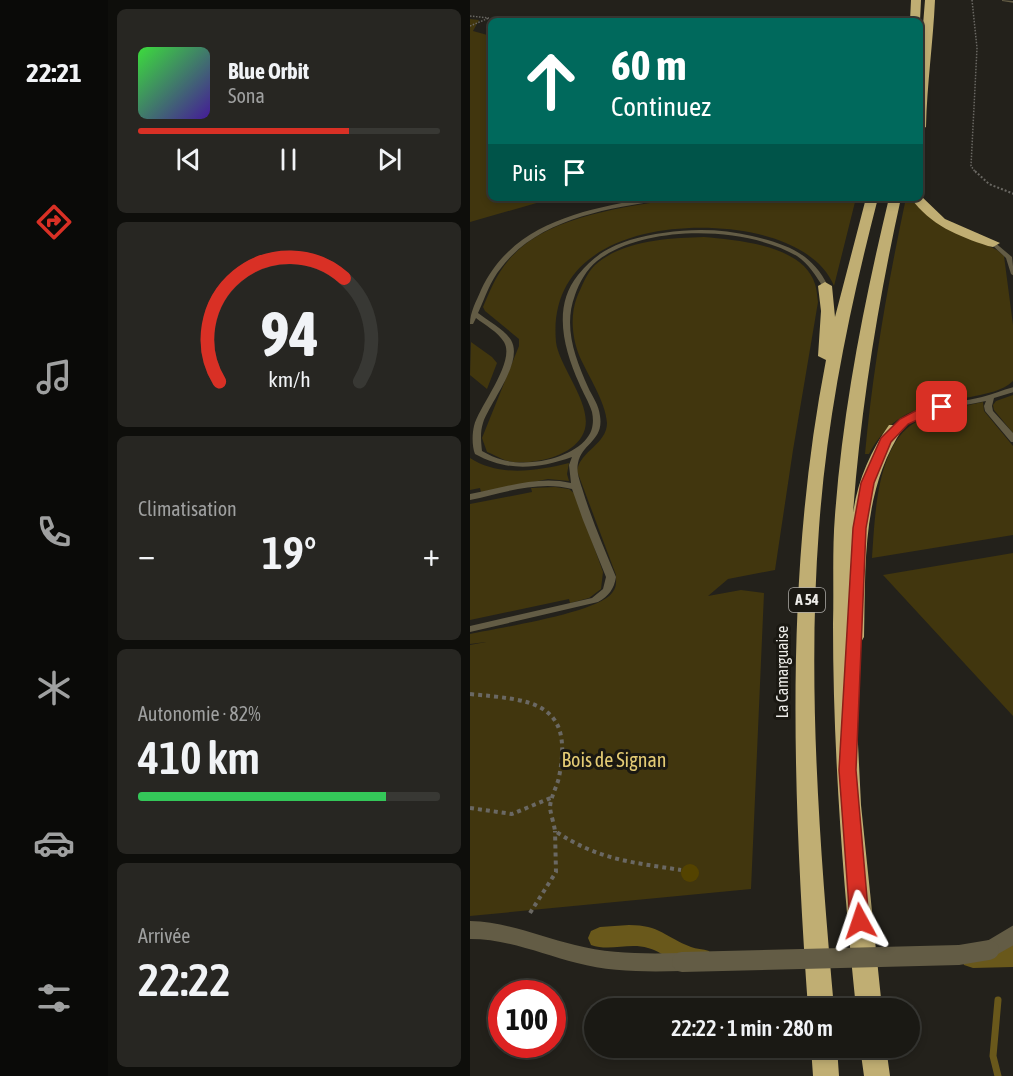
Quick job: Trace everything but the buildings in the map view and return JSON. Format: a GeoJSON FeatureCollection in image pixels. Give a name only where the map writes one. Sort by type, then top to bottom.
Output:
{"type":"FeatureCollection","features":[{"type":"Feature","properties":{"kind":"highway"},"geometry":{"type":"LineString","coordinates":[[915,18],[916,0]]}},
{"type":"Feature","properties":{"kind":"highway"},"geometry":{"type":"LineString","coordinates":[[923,76],[928,46],[930,0]]}},
{"type":"Feature","properties":{"kind":"highway","name":"La Camarguaise"},"geometry":{"type":"LineString","coordinates":[[820,998],[806,772],[805,650],[810,524],[824,408],[860,241],[871,201]]}},
{"type":"Feature","properties":{"kind":"highway","name":"A 54"},"geometry":{"type":"LineString","coordinates":[[868,998],[848,763],[843,647],[844,518],[864,340],[894,201]]}},
{"type":"Feature","properties":{"kind":"highway"},"geometry":{"type":"LineString","coordinates":[[920,201],[940,220],[993,243]]}},
{"type":"Feature","properties":{"kind":"highway"},"geometry":{"type":"LineString","coordinates":[[824,408],[828,311],[825,286]]}},
{"type":"Feature","properties":{"kind":"highway"},"geometry":{"type":"LineString","coordinates":[[848,763],[860,528],[871,474],[885,441],[895,428]]}},
{"type":"Feature","properties":{"kind":"highway"},"geometry":{"type":"LineString","coordinates":[[825,1058],[826,1076]]}},
{"type":"Feature","properties":{"kind":"highway"},"geometry":{"type":"LineString","coordinates":[[875,1058],[877,1076]]}},
{"type":"Feature","properties":{"kind":"street"},"geometry":{"type":"LineString","coordinates":[[470,930],[517,936],[576,954],[634,963],[959,956],[989,950],[1013,934]]}},
{"type":"Feature","properties":{"kind":"lane"},"geometry":{"type":"LineString","coordinates":[[1004,0],[1013,2]]}},
{"type":"Feature","properties":{"kind":"lane"},"geometry":{"type":"LineString","coordinates":[[470,322],[486,286],[501,262],[532,237],[581,215],[648,201]]}},
{"type":"Feature","properties":{"kind":"lane"},"geometry":{"type":"LineString","coordinates":[[470,629],[580,605],[605,595],[610,586],[611,577],[572,471],[578,453],[594,435],[597,427],[596,413],[568,346],[566,313],[577,280],[583,270],[601,256],[624,244],[660,234],[698,231],[736,234],[778,244],[799,255],[813,267],[825,286]]}},
{"type":"Feature","properties":{"kind":"lane"},"geometry":{"type":"LineString","coordinates":[[993,243],[1013,248]]}},
{"type":"Feature","properties":{"kind":"lane"},"geometry":{"type":"LineString","coordinates":[[993,243],[1009,257],[1013,274]]}},
{"type":"Feature","properties":{"kind":"lane"},"geometry":{"type":"LineString","coordinates":[[474,313],[508,341],[511,349],[508,363],[479,421],[476,438],[478,452]]}},
{"type":"Feature","properties":{"kind":"lane"},"geometry":{"type":"LineString","coordinates":[[895,428],[926,411],[991,397],[1013,389]]}},
{"type":"Feature","properties":{"kind":"lane"},"geometry":{"type":"LineString","coordinates":[[991,397],[988,402],[989,411],[1013,440]]}},
{"type":"Feature","properties":{"kind":"lane"},"geometry":{"type":"LineString","coordinates":[[470,446],[496,462],[526,465],[548,463],[578,453]]}},
{"type":"Feature","properties":{"kind":"lane"},"geometry":{"type":"LineString","coordinates":[[470,497],[549,483],[563,483],[578,488]]}},
{"type":"Feature","properties":{"kind":"path"},"geometry":{"type":"LineString","coordinates":[[972,0],[977,48],[971,166],[985,182],[998,190],[1013,194]]}},
{"type":"Feature","properties":{"kind":"path"},"geometry":{"type":"LineString","coordinates":[[470,16],[489,18]]}},
{"type":"Feature","properties":{"kind":"path"},"geometry":{"type":"LineString","coordinates":[[470,26],[488,18]]}},
{"type":"Feature","properties":{"kind":"path"},"geometry":{"type":"LineString","coordinates":[[470,694],[522,699],[549,712],[558,725],[563,752],[559,778],[550,806],[555,831],[556,872],[530,913]]}},
{"type":"Feature","properties":{"kind":"path"},"geometry":{"type":"LineString","coordinates":[[470,808],[512,814],[553,797]]}},
{"type":"Feature","properties":{"kind":"path"},"geometry":{"type":"LineString","coordinates":[[555,831],[579,847],[615,860],[681,870]]}},
{"type":"Feature","properties":{"kind":"green space"},"geometry":{"type":"Polygon","coordinates":[[[470,19],[479,20],[473,31],[488,35],[488,201],[544,201],[470,222],[470,19]]]}},
{"type":"Feature","properties":{"kind":"green space"},"geometry":{"type":"Polygon","coordinates":[[[662,201],[855,201],[834,286],[821,266],[802,251],[758,234],[726,229],[692,228],[657,232],[624,240],[595,255],[572,277],[559,305],[556,342],[582,402],[586,426],[582,436],[561,454],[531,462],[513,462],[487,452],[482,438],[519,346],[519,339],[483,307],[495,281],[504,266],[520,249],[539,235],[561,225],[609,210],[662,201]]]}},
{"type":"Feature","properties":{"kind":"green space"},"geometry":{"type":"Polygon","coordinates":[[[905,201],[913,201],[940,223],[997,250],[1004,256],[1013,325],[1013,381],[995,391],[913,411],[890,427],[879,438],[869,454],[865,454],[872,389],[905,201]]]}},
{"type":"Feature","properties":{"kind":"green space","name":"Bois de Signan"},"geometry":{"type":"Polygon","coordinates":[[[704,237],[750,243],[783,253],[808,271],[815,284],[818,302],[775,570],[728,579],[708,596],[741,590],[764,593],[751,889],[470,916],[470,645],[486,642],[470,644],[470,634],[546,619],[587,607],[612,593],[616,584],[616,575],[577,471],[583,458],[603,437],[607,423],[596,388],[579,355],[575,341],[573,319],[577,297],[584,280],[595,265],[619,250],[647,242],[704,237]]]}},
{"type":"Feature","properties":{"kind":"green space"},"geometry":{"type":"Polygon","coordinates":[[[471,342],[497,363],[487,389],[470,375],[471,342]]]}},
{"type":"Feature","properties":{"kind":"green space"},"geometry":{"type":"Polygon","coordinates":[[[1014,395],[1013,433],[994,410],[993,405],[996,401],[1014,395]]]}},
{"type":"Feature","properties":{"kind":"green space"},"geometry":{"type":"Polygon","coordinates":[[[983,402],[984,411],[1013,446],[1013,535],[872,558],[880,483],[893,447],[903,433],[916,422],[932,415],[983,402]]]}},
{"type":"Feature","properties":{"kind":"green space"},"geometry":{"type":"Polygon","coordinates":[[[470,458],[493,468],[518,471],[569,463],[567,474],[569,481],[548,479],[481,492],[480,488],[470,490],[470,458]]]}},
{"type":"Feature","properties":{"kind":"green space"},"geometry":{"type":"Polygon","coordinates":[[[531,488],[569,489],[575,494],[603,572],[601,589],[589,598],[570,603],[569,599],[470,620],[470,504],[532,492],[531,488]]]}},
{"type":"Feature","properties":{"kind":"green space"},"geometry":{"type":"Polygon","coordinates":[[[1014,553],[1013,716],[883,575],[1014,553]]]}},
{"type":"Feature","properties":{"kind":"waterway"},"geometry":{"type":"LineString","coordinates":[[600,938],[643,936],[663,943],[683,955],[700,959]]}},
{"type":"Feature","properties":{"kind":"waterway"},"geometry":{"type":"LineString","coordinates":[[973,957],[1014,956]]}},
{"type":"Feature","properties":{"kind":"waterway"},"geometry":{"type":"LineString","coordinates":[[998,1000],[993,1056],[998,1076]]}},
{"type":"Feature","properties":{"kind":"route"},"geometry":{"type":"LineString","coordinates":[[860,921],[847,770],[860,528],[868,483],[885,441],[904,421],[942,407]]}}]}
